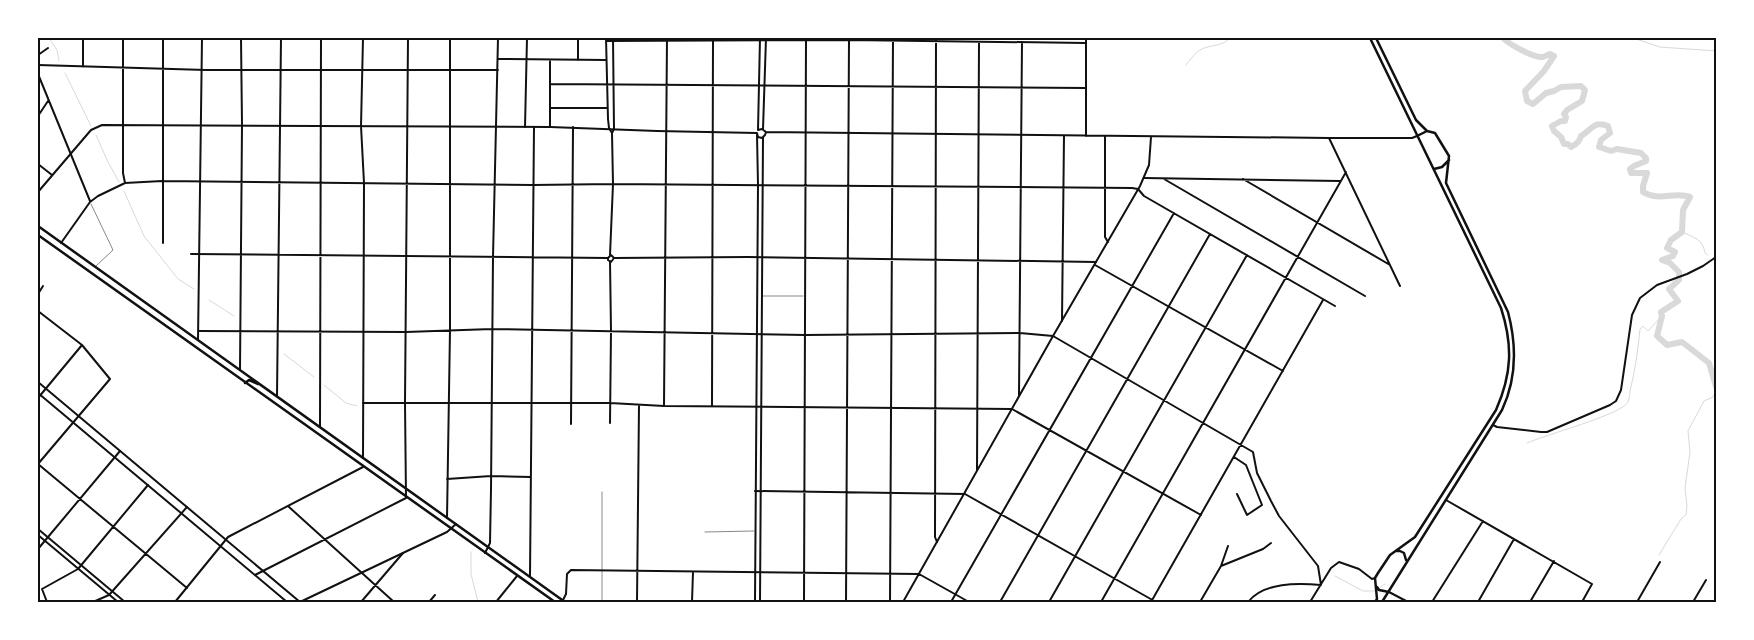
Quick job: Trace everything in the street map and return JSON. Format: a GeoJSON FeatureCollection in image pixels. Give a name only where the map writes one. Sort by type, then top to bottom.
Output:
{"type":"FeatureCollection","features":[{"type":"Feature","properties":{"kind":"main road"},"geometry":{"type":"LineString","coordinates":[[1370,38],[1501,308],[1510,346],[1508,378],[1496,410],[1427,521],[1414,538],[1387,558],[1375,578],[1377,599],[1375,602]]}},
{"type":"Feature","properties":{"kind":"main road"},"geometry":{"type":"LineString","coordinates":[[1376,38],[1416,120],[1427,131],[1435,133],[1449,160],[1446,183],[1508,312],[1515,349],[1514,372],[1507,398],[1493,425],[1382,602]]}},
{"type":"Feature","properties":{"kind":"main road"},"geometry":{"type":"LineString","coordinates":[[1417,136],[1427,131]]}},
{"type":"Feature","properties":{"kind":"main road"},"geometry":{"type":"LineString","coordinates":[[1434,169],[1442,167],[1449,160]]}},
{"type":"Feature","properties":{"kind":"main road"},"geometry":{"type":"LineString","coordinates":[[38,226],[564,602]]}},
{"type":"Feature","properties":{"kind":"main road"},"geometry":{"type":"LineString","coordinates":[[38,236],[363,468],[555,602]]}},
{"type":"Feature","properties":{"kind":"main road"},"geometry":{"type":"LineString","coordinates":[[57,250],[62,243]]}},
{"type":"Feature","properties":{"kind":"main road"},"geometry":{"type":"LineString","coordinates":[[149,315],[154,309]]}},
{"type":"Feature","properties":{"kind":"main road"},"geometry":{"type":"LineString","coordinates":[[194,347],[198,340]]}},
{"type":"Feature","properties":{"kind":"main road"},"geometry":{"type":"LineString","coordinates":[[245,383],[249,380],[261,386]]}},
{"type":"Feature","properties":{"kind":"main road"},"geometry":{"type":"LineString","coordinates":[[1393,552],[1400,551],[1404,553],[1406,562]]}},
{"type":"Feature","properties":{"kind":"main road"},"geometry":{"type":"LineString","coordinates":[[1376,584],[1379,590],[1389,592]]}},
{"type":"Feature","properties":{"kind":"street"},"geometry":{"type":"LineString","coordinates":[[83,38],[83,67]]}},
{"type":"Feature","properties":{"kind":"street"},"geometry":{"type":"LineString","coordinates":[[124,38],[123,173],[125,183]]}},
{"type":"Feature","properties":{"kind":"street"},"geometry":{"type":"LineString","coordinates":[[163,38],[163,243]]}},
{"type":"Feature","properties":{"kind":"street"},"geometry":{"type":"LineString","coordinates":[[198,340],[202,38]]}},
{"type":"Feature","properties":{"kind":"street"},"geometry":{"type":"LineString","coordinates":[[240,370],[241,38]]}},
{"type":"Feature","properties":{"kind":"street"},"geometry":{"type":"LineString","coordinates":[[277,396],[281,38]]}},
{"type":"Feature","properties":{"kind":"street"},"geometry":{"type":"LineString","coordinates":[[320,427],[321,38]]}},
{"type":"Feature","properties":{"kind":"street"},"geometry":{"type":"LineString","coordinates":[[363,38],[361,126],[364,183],[363,458]]}},
{"type":"Feature","properties":{"kind":"street"},"geometry":{"type":"LineString","coordinates":[[254,575],[406,498],[408,38]]}},
{"type":"Feature","properties":{"kind":"street"},"geometry":{"type":"LineString","coordinates":[[446,518],[450,330],[450,38]]}},
{"type":"Feature","properties":{"kind":"street"},"geometry":{"type":"LineString","coordinates":[[485,553],[488,548],[491,476],[494,184],[498,38]]}},
{"type":"Feature","properties":{"kind":"street"},"geometry":{"type":"LineString","coordinates":[[525,127],[527,38]]}},
{"type":"Feature","properties":{"kind":"street"},"geometry":{"type":"LineString","coordinates":[[578,38],[578,60]]}},
{"type":"Feature","properties":{"kind":"street"},"geometry":{"type":"LineString","coordinates":[[712,38],[712,406]]}},
{"type":"Feature","properties":{"kind":"street"},"geometry":{"type":"LineString","coordinates":[[890,602],[893,38]]}},
{"type":"Feature","properties":{"kind":"street"},"geometry":{"type":"LineString","coordinates":[[936,38],[935,537],[937,542]]}},
{"type":"Feature","properties":{"kind":"street"},"geometry":{"type":"LineString","coordinates":[[1086,38],[1086,136]]}},
{"type":"Feature","properties":{"kind":"street"},"geometry":{"type":"LineString","coordinates":[[612,133],[609,128],[607,108],[606,39],[712,41],[848,39],[893,42],[1086,43]]}},
{"type":"Feature","properties":{"kind":"street"},"geometry":{"type":"LineString","coordinates":[[610,423],[611,331],[609,256],[613,184],[613,39]]}},
{"type":"Feature","properties":{"kind":"street"},"geometry":{"type":"LineString","coordinates":[[664,406],[667,39]]}},
{"type":"Feature","properties":{"kind":"street"},"geometry":{"type":"LineString","coordinates":[[754,602],[757,133],[760,39]]}},
{"type":"Feature","properties":{"kind":"street"},"geometry":{"type":"LineString","coordinates":[[766,39],[763,129],[766,132],[1151,137],[1412,138],[1417,136]]}},
{"type":"Feature","properties":{"kind":"street"},"geometry":{"type":"LineString","coordinates":[[804,602],[806,39]]}},
{"type":"Feature","properties":{"kind":"street"},"geometry":{"type":"LineString","coordinates":[[846,602],[849,186],[848,39]]}},
{"type":"Feature","properties":{"kind":"street"},"geometry":{"type":"LineString","coordinates":[[977,471],[979,42]]}},
{"type":"Feature","properties":{"kind":"street"},"geometry":{"type":"LineString","coordinates":[[1019,397],[1022,42]]}},
{"type":"Feature","properties":{"kind":"street"},"geometry":{"type":"LineString","coordinates":[[38,55],[48,48]]}},
{"type":"Feature","properties":{"kind":"street"},"geometry":{"type":"LineString","coordinates":[[498,59],[606,60]]}},
{"type":"Feature","properties":{"kind":"street"},"geometry":{"type":"LineString","coordinates":[[550,60],[550,127]]}},
{"type":"Feature","properties":{"kind":"street"},"geometry":{"type":"LineString","coordinates":[[38,65],[363,71],[498,70]]}},
{"type":"Feature","properties":{"kind":"street"},"geometry":{"type":"LineString","coordinates":[[38,74],[90,202]]}},
{"type":"Feature","properties":{"kind":"street"},"geometry":{"type":"LineString","coordinates":[[550,84],[1086,88]]}},
{"type":"Feature","properties":{"kind":"street"},"geometry":{"type":"LineString","coordinates":[[38,116],[48,101]]}},
{"type":"Feature","properties":{"kind":"street"},"geometry":{"type":"LineString","coordinates":[[550,108],[607,108]]}},
{"type":"Feature","properties":{"kind":"street"},"geometry":{"type":"LineString","coordinates":[[38,192],[91,130],[97,127],[123,125],[242,125],[573,127],[757,133],[763,129]]}},
{"type":"Feature","properties":{"kind":"street"},"geometry":{"type":"LineString","coordinates":[[530,576],[534,127]]}},
{"type":"Feature","properties":{"kind":"street"},"geometry":{"type":"LineString","coordinates":[[571,424],[573,127]]}},
{"type":"Feature","properties":{"kind":"street"},"geometry":{"type":"LineString","coordinates":[[760,602],[763,137],[766,132]]}},
{"type":"Feature","properties":{"kind":"street"},"geometry":{"type":"LineString","coordinates":[[757,133],[760,138],[763,137]]}},
{"type":"Feature","properties":{"kind":"street"},"geometry":{"type":"LineString","coordinates":[[1062,321],[1064,136]]}},
{"type":"Feature","properties":{"kind":"street"},"geometry":{"type":"LineString","coordinates":[[1105,136],[1105,237],[1108,242]]}},
{"type":"Feature","properties":{"kind":"street"},"geometry":{"type":"LineString","coordinates":[[903,602],[1144,178],[1149,165],[1151,137]]}},
{"type":"Feature","properties":{"kind":"street"},"geometry":{"type":"LineString","coordinates":[[1328,138],[1400,286]]}},
{"type":"Feature","properties":{"kind":"street"},"geometry":{"type":"LineString","coordinates":[[38,164],[52,175]]}},
{"type":"Feature","properties":{"kind":"street"},"geometry":{"type":"LineString","coordinates":[[1102,602],[1346,172]]}},
{"type":"Feature","properties":{"kind":"street"},"geometry":{"type":"LineString","coordinates":[[1144,178],[1340,181]]}},
{"type":"Feature","properties":{"kind":"street"},"geometry":{"type":"LineString","coordinates":[[1242,178],[1390,264]]}},
{"type":"Feature","properties":{"kind":"street"},"geometry":{"type":"LineString","coordinates":[[1164,179],[1365,296]]}},
{"type":"Feature","properties":{"kind":"street"},"geometry":{"type":"LineString","coordinates":[[62,243],[90,202],[98,196],[125,183],[162,181],[1138,189],[1144,196],[1335,306]]}},
{"type":"Feature","properties":{"kind":"street"},"geometry":{"type":"LineString","coordinates":[[952,602],[1174,213]]}},
{"type":"Feature","properties":{"kind":"street"},"geometry":{"type":"LineString","coordinates":[[1000,602],[1210,234]]}},
{"type":"Feature","properties":{"kind":"street"},"geometry":{"type":"LineString","coordinates":[[191,254],[493,257],[609,256],[614,258],[763,258],[1095,263],[1132,286],[1283,371]]}},
{"type":"Feature","properties":{"kind":"street"},"geometry":{"type":"LineString","coordinates":[[1050,602],[1247,255]]}},
{"type":"Feature","properties":{"kind":"street"},"geometry":{"type":"LineString","coordinates":[[1493,425],[1547,432],[1616,401],[1621,390],[1635,306],[1646,292],[1657,285],[1687,274],[1703,266],[1716,256]]}},
{"type":"Feature","properties":{"kind":"street"},"geometry":{"type":"LineString","coordinates":[[610,262],[614,258]]}},
{"type":"Feature","properties":{"kind":"street"},"geometry":{"type":"LineString","coordinates":[[38,294],[43,286]]}},
{"type":"Feature","properties":{"kind":"street"},"geometry":{"type":"LineString","coordinates":[[1152,601],[1324,300]]}},
{"type":"Feature","properties":{"kind":"street"},"geometry":{"type":"LineString","coordinates":[[38,311],[82,345],[110,379],[38,464],[112,528],[187,588]]}},
{"type":"Feature","properties":{"kind":"street"},"geometry":{"type":"LineString","coordinates":[[199,331],[406,332],[492,329],[756,335],[1020,333],[1053,336],[1253,452],[1258,473],[1271,501],[1279,516],[1318,566],[1321,585]]}},
{"type":"Feature","properties":{"kind":"street"},"geometry":{"type":"LineString","coordinates":[[38,398],[39,394],[82,345]]}},
{"type":"Feature","properties":{"kind":"street"},"geometry":{"type":"LineString","coordinates":[[38,382],[299,602],[452,530],[456,524]]}},
{"type":"Feature","properties":{"kind":"street"},"geometry":{"type":"LineString","coordinates":[[39,394],[287,602]]}},
{"type":"Feature","properties":{"kind":"street"},"geometry":{"type":"LineString","coordinates":[[363,403],[610,403],[664,406],[1012,409],[1201,515]]}},
{"type":"Feature","properties":{"kind":"street"},"geometry":{"type":"LineString","coordinates":[[637,602],[638,405]]}},
{"type":"Feature","properties":{"kind":"street"},"geometry":{"type":"LineString","coordinates":[[38,549],[120,451]]}},
{"type":"Feature","properties":{"kind":"street"},"geometry":{"type":"LineString","coordinates":[[1234,457],[1246,466],[1262,505],[1247,515],[1237,494]]}},
{"type":"Feature","properties":{"kind":"street"},"geometry":{"type":"LineString","coordinates":[[175,602],[226,540],[363,468]]}},
{"type":"Feature","properties":{"kind":"street"},"geometry":{"type":"LineString","coordinates":[[447,479],[491,476],[531,477]]}},
{"type":"Feature","properties":{"kind":"street"},"geometry":{"type":"LineString","coordinates":[[48,602],[42,589],[78,569],[148,486]]}},
{"type":"Feature","properties":{"kind":"street"},"geometry":{"type":"LineString","coordinates":[[755,491],[965,494],[1156,602]]}},
{"type":"Feature","properties":{"kind":"street"},"geometry":{"type":"LineString","coordinates":[[1446,500],[1592,584],[1582,602]]}},
{"type":"Feature","properties":{"kind":"street"},"geometry":{"type":"LineString","coordinates":[[288,506],[394,602]]}},
{"type":"Feature","properties":{"kind":"street"},"geometry":{"type":"LineString","coordinates":[[93,602],[112,592],[186,507]]}},
{"type":"Feature","properties":{"kind":"street"},"geometry":{"type":"LineString","coordinates":[[1432,602],[1482,520]]}},
{"type":"Feature","properties":{"kind":"street"},"geometry":{"type":"LineString","coordinates":[[38,529],[125,602]]}},
{"type":"Feature","properties":{"kind":"street"},"geometry":{"type":"LineString","coordinates":[[38,535],[118,602]]}},
{"type":"Feature","properties":{"kind":"street"},"geometry":{"type":"LineString","coordinates":[[1478,602],[1514,539]]}},
{"type":"Feature","properties":{"kind":"street"},"geometry":{"type":"LineString","coordinates":[[1221,566],[1263,549],[1270,543]]}},
{"type":"Feature","properties":{"kind":"street"},"geometry":{"type":"LineString","coordinates":[[1200,602],[1221,566],[1228,546]]}},
{"type":"Feature","properties":{"kind":"street"},"geometry":{"type":"LineString","coordinates":[[361,602],[403,553]]}},
{"type":"Feature","properties":{"kind":"street"},"geometry":{"type":"LineString","coordinates":[[1530,602],[1554,561]]}},
{"type":"Feature","properties":{"kind":"street"},"geometry":{"type":"LineString","coordinates":[[1310,602],[1331,568],[1339,562],[1359,569],[1372,579],[1375,578]]}},
{"type":"Feature","properties":{"kind":"street"},"geometry":{"type":"LineString","coordinates":[[1637,602],[1660,562]]}},
{"type":"Feature","properties":{"kind":"street"},"geometry":{"type":"LineString","coordinates":[[564,602],[567,574],[571,570],[919,574],[969,602]]}},
{"type":"Feature","properties":{"kind":"street"},"geometry":{"type":"LineString","coordinates":[[692,602],[693,572]]}},
{"type":"Feature","properties":{"kind":"street"},"geometry":{"type":"LineString","coordinates":[[496,602],[517,576]]}},
{"type":"Feature","properties":{"kind":"street"},"geometry":{"type":"LineString","coordinates":[[1693,602],[1706,580]]}},
{"type":"Feature","properties":{"kind":"street"},"geometry":{"type":"LineString","coordinates":[[1248,602],[1263,591],[1283,585],[1321,585]]}},
{"type":"Feature","properties":{"kind":"street"},"geometry":{"type":"LineString","coordinates":[[1389,592],[1408,602]]}},
{"type":"Feature","properties":{"kind":"street"},"geometry":{"type":"LineString","coordinates":[[428,602],[435,595]]}},
{"type":"Feature","properties":{"kind":"lane"},"geometry":{"type":"LineString","coordinates":[[90,202],[113,250],[95,267]]}},
{"type":"Feature","properties":{"kind":"lane"},"geometry":{"type":"LineString","coordinates":[[763,296],[805,296]]}},
{"type":"Feature","properties":{"kind":"lane"},"geometry":{"type":"LineString","coordinates":[[602,492],[602,602]]}},
{"type":"Feature","properties":{"kind":"lane"},"geometry":{"type":"LineString","coordinates":[[705,532],[760,531]]}},
{"type":"Feature","properties":{"kind":"waterway"},"geometry":{"type":"LineString","coordinates":[[49,38],[57,50],[59,61]]}},
{"type":"Feature","properties":{"kind":"waterway"},"geometry":{"type":"LineString","coordinates":[[1186,65],[1200,50],[1224,43],[1230,38]]}},
{"type":"Feature","properties":{"kind":"waterway"},"geometry":{"type":"LineString","coordinates":[[1503,38],[1533,55],[1543,57],[1550,54],[1554,56],[1544,71],[1525,91],[1527,101],[1533,104],[1546,93],[1561,87],[1581,86],[1585,90],[1582,101],[1564,114],[1566,117],[1565,121],[1552,126],[1564,144],[1573,146],[1593,126],[1599,124],[1608,126],[1610,133],[1601,140],[1599,147],[1611,151],[1617,149],[1641,153],[1646,158],[1646,161],[1630,169],[1631,173],[1647,173],[1643,192],[1655,196],[1684,195],[1690,197],[1683,210],[1682,232],[1671,240],[1667,248],[1675,252],[1673,256],[1662,260],[1670,263],[1679,272],[1679,280],[1669,289],[1678,301],[1661,312],[1662,316],[1657,336],[1667,345],[1682,342],[1709,363],[1716,387]]}},
{"type":"Feature","properties":{"kind":"waterway"},"geometry":{"type":"LineString","coordinates":[[1633,38],[1660,47],[1716,51]]}},
{"type":"Feature","properties":{"kind":"waterway"},"geometry":{"type":"LineString","coordinates":[[65,73],[91,126]]}},
{"type":"Feature","properties":{"kind":"waterway"},"geometry":{"type":"LineString","coordinates":[[96,135],[119,182]]}},
{"type":"Feature","properties":{"kind":"waterway"},"geometry":{"type":"LineString","coordinates":[[124,191],[144,236],[178,279],[194,289]]}},
{"type":"Feature","properties":{"kind":"waterway"},"geometry":{"type":"LineString","coordinates":[[1682,232],[1700,242],[1705,253],[1708,255]]}},
{"type":"Feature","properties":{"kind":"waterway"},"geometry":{"type":"LineString","coordinates":[[209,300],[234,316]]}},
{"type":"Feature","properties":{"kind":"waterway"},"geometry":{"type":"LineString","coordinates":[[1527,443],[1612,413],[1628,402],[1640,329],[1643,326],[1648,331],[1662,316]]}},
{"type":"Feature","properties":{"kind":"waterway"},"geometry":{"type":"LineString","coordinates":[[284,354],[314,377]]}},
{"type":"Feature","properties":{"kind":"waterway"},"geometry":{"type":"LineString","coordinates":[[324,385],[346,403],[357,406]]}},
{"type":"Feature","properties":{"kind":"waterway"},"geometry":{"type":"LineString","coordinates":[[1659,555],[1681,519],[1686,515],[1685,488],[1690,452],[1688,431],[1704,401],[1713,397],[1716,390]]}},
{"type":"Feature","properties":{"kind":"waterway"},"geometry":{"type":"LineString","coordinates":[[471,552],[471,574],[478,602]]}},
{"type":"Feature","properties":{"kind":"waterway"},"geometry":{"type":"LineString","coordinates":[[1335,576],[1363,591],[1375,591]]}},
{"type":"Feature","properties":{"kind":"waterway"},"geometry":{"type":"LineString","coordinates":[[1378,589],[1385,584]]}}]}
